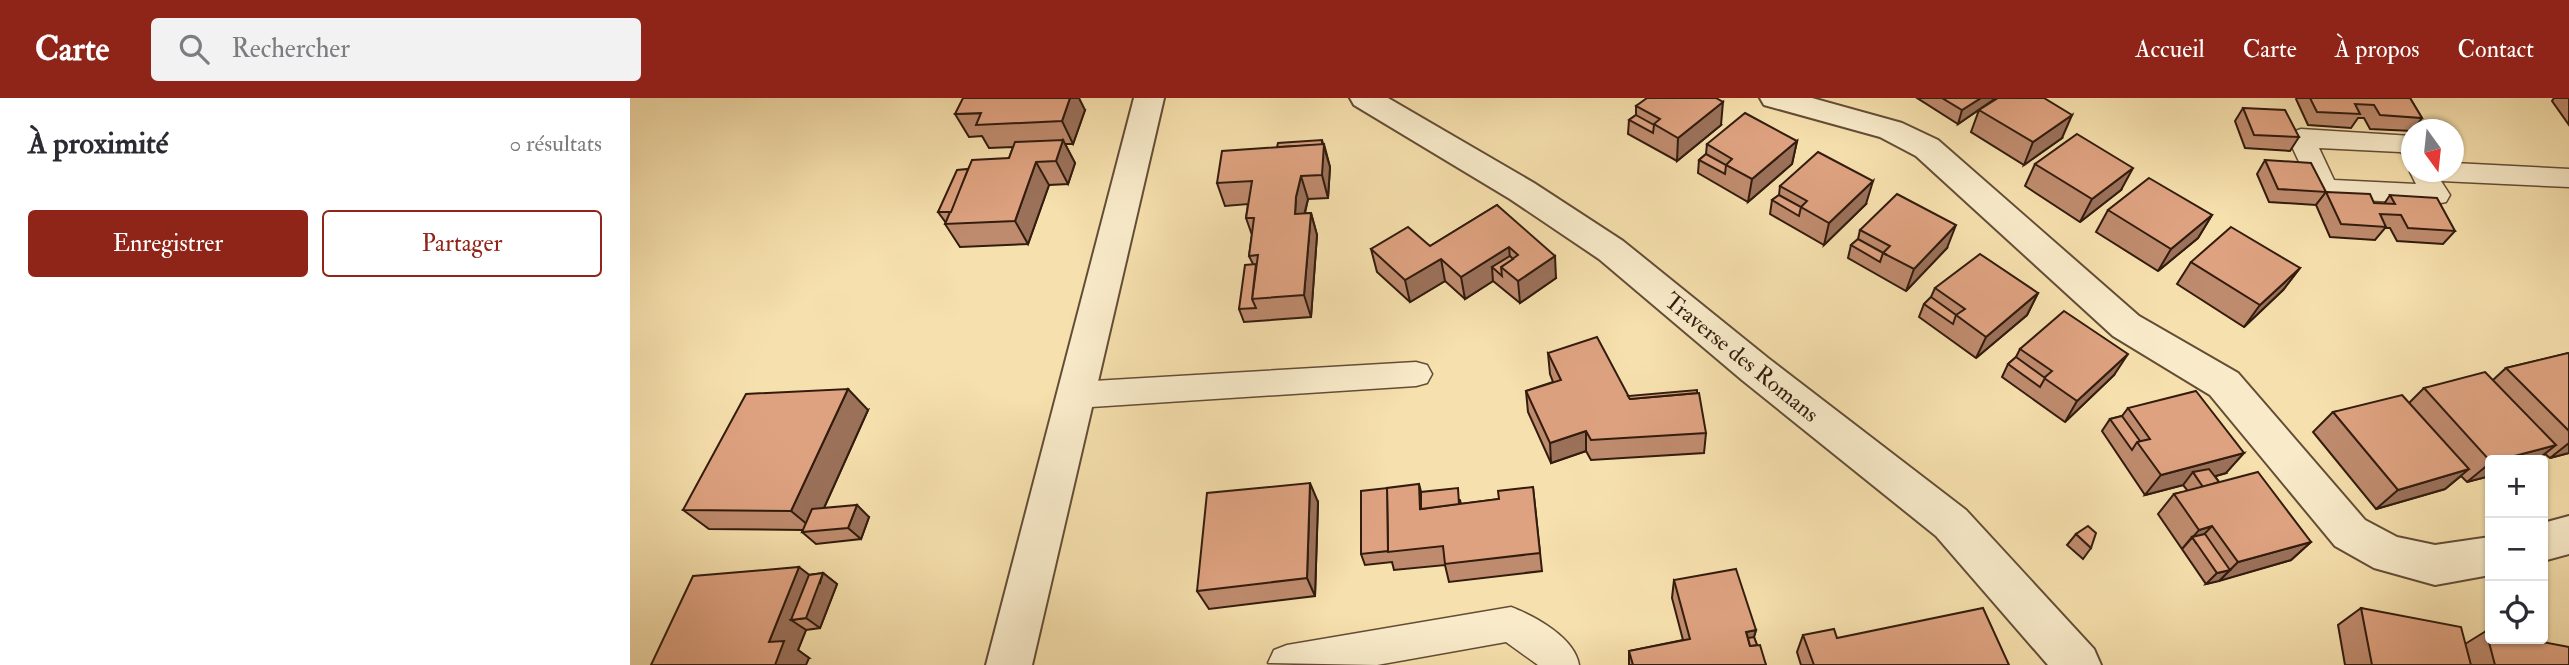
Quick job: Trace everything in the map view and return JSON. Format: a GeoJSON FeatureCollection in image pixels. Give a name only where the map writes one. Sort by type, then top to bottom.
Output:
{"type":"FeatureCollection","features":[{"type":"Feature","properties":{"kind":"street"},"geometry":{"type":"LineString","coordinates":[[1009,665],[1149,98]]}},
{"type":"Feature","properties":{"kind":"street","name":"Traverse des Romans"},"geometry":{"type":"LineString","coordinates":[[1365,98],[1522,191],[1611,250],[1755,369],[1951,523],[2078,665]]}},
{"type":"Feature","properties":{"kind":"street"},"geometry":{"type":"LineString","coordinates":[[1775,98],[1891,130],[1927,148],[2126,326],[2224,384],[2350,533],[2389,554],[2435,565],[2485,556]]}},
{"type":"Feature","properties":{"kind":"street"},"geometry":{"type":"LineString","coordinates":[[2548,541],[2569,535]]}},
{"type":"Feature","properties":{"kind":"lane"},"geometry":{"type":"LineString","coordinates":[[2401,144],[2301,138],[2325,189],[2436,195],[2429,182]]}},
{"type":"Feature","properties":{"kind":"lane"},"geometry":{"type":"LineString","coordinates":[[2464,173],[2569,178]]}},
{"type":"Feature","properties":{"kind":"lane"},"geometry":{"type":"LineString","coordinates":[[1076,396],[1416,374]]}},
{"type":"Feature","properties":{"kind":"lane"},"geometry":{"type":"LineString","coordinates":[[1287,663],[1511,624],[1559,658],[1560,665]]}},
{"type":"Feature","properties":{"kind":"building"},"geometry":{"type":"Polygon","coordinates":[[[963,98],[1070,98],[1062,121],[976,125],[981,113],[955,114],[963,98]]]}},
{"type":"Feature","properties":{"kind":"building"},"geometry":{"type":"Polygon","coordinates":[[[1647,98],[1716,98],[1723,102],[1678,138],[1654,124],[1660,119],[1636,106],[1647,98]]]}},
{"type":"Feature","properties":{"kind":"building"},"geometry":{"type":"Polygon","coordinates":[[[1942,98],[1981,98],[1962,110],[1942,98]]]}},
{"type":"Feature","properties":{"kind":"building"},"geometry":{"type":"Polygon","coordinates":[[[1998,98],[2044,98],[2072,115],[2033,142],[1979,110],[1998,98]]]}},
{"type":"Feature","properties":{"kind":"building"},"geometry":{"type":"Polygon","coordinates":[[[2310,98],[2410,98],[2422,118],[2380,115],[2374,105],[2355,104],[2360,114],[2317,112],[2310,98]]]}},
{"type":"Feature","properties":{"kind":"building"},"geometry":{"type":"Polygon","coordinates":[[[2243,108],[2285,110],[2299,137],[2254,135],[2243,108]]]}},
{"type":"Feature","properties":{"kind":"building"},"geometry":{"type":"Polygon","coordinates":[[[1745,113],[1797,141],[1752,179],[1726,165],[1732,159],[1707,144],[1745,113]]]}},
{"type":"Feature","properties":{"kind":"building"},"geometry":{"type":"Polygon","coordinates":[[[1636,115],[1654,125],[1653,133],[1629,120],[1636,115]]]}},
{"type":"Feature","properties":{"kind":"building"},"geometry":{"type":"Polygon","coordinates":[[[2077,134],[2133,168],[2092,199],[2035,164],[2077,134]]]}},
{"type":"Feature","properties":{"kind":"building"},"geometry":{"type":"Polygon","coordinates":[[[1063,140],[1056,161],[1036,162],[1015,221],[945,224],[972,160],[1009,158],[1015,142],[1063,140]]]}},
{"type":"Feature","properties":{"kind":"building"},"geometry":{"type":"Polygon","coordinates":[[[1322,140],[1322,145],[1277,147],[1278,143],[1322,140]]]}},
{"type":"Feature","properties":{"kind":"building"},"geometry":{"type":"Polygon","coordinates":[[[1324,144],[1322,175],[1301,176],[1296,197],[1295,214],[1311,213],[1304,295],[1252,299],[1258,255],[1249,256],[1254,218],[1246,218],[1252,181],[1217,183],[1222,151],[1324,144]]]}},
{"type":"Feature","properties":{"kind":"building"},"geometry":{"type":"Polygon","coordinates":[[[1818,152],[1873,181],[1829,223],[1801,207],[1807,201],[1780,186],[1818,152]]]}},
{"type":"Feature","properties":{"kind":"building"},"geometry":{"type":"Polygon","coordinates":[[[1706,154],[1726,165],[1725,174],[1699,160],[1706,154]]]}},
{"type":"Feature","properties":{"kind":"building"},"geometry":{"type":"Polygon","coordinates":[[[2265,160],[2311,163],[2326,192],[2278,189],[2265,160]]]}},
{"type":"Feature","properties":{"kind":"building"},"geometry":{"type":"Polygon","coordinates":[[[968,169],[951,212],[938,212],[957,170],[968,169]]]}},
{"type":"Feature","properties":{"kind":"building"},"geometry":{"type":"Polygon","coordinates":[[[2149,178],[2212,215],[2171,249],[2108,210],[2149,178]]]}},
{"type":"Feature","properties":{"kind":"building"},"geometry":{"type":"Polygon","coordinates":[[[2326,192],[2370,194],[2374,203],[2395,204],[2390,195],[2437,198],[2455,231],[2408,228],[2401,215],[2380,214],[2386,227],[2341,224],[2326,192]]]}},
{"type":"Feature","properties":{"kind":"building"},"geometry":{"type":"Polygon","coordinates":[[[1897,194],[1956,225],[1914,269],[1883,253],[1890,246],[1860,230],[1897,194]]]}},
{"type":"Feature","properties":{"kind":"building"},"geometry":{"type":"Polygon","coordinates":[[[1779,195],[1801,207],[1799,216],[1772,200],[1779,195]]]}},
{"type":"Feature","properties":{"kind":"building"},"geometry":{"type":"Polygon","coordinates":[[[1497,205],[1555,256],[1518,281],[1501,267],[1518,255],[1509,247],[1461,277],[1441,259],[1405,280],[1371,249],[1408,227],[1430,246],[1497,205]]]}},
{"type":"Feature","properties":{"kind":"building"},"geometry":{"type":"Polygon","coordinates":[[[2231,227],[2300,268],[2260,305],[2191,262],[2231,227]]]}},
{"type":"Feature","properties":{"kind":"building"},"geometry":{"type":"Polygon","coordinates":[[[1858,239],[1887,255],[1883,253],[1880,262],[1851,245],[1858,239]]]}},
{"type":"Feature","properties":{"kind":"building"},"geometry":{"type":"Polygon","coordinates":[[[1980,254],[2038,293],[1986,337],[1956,315],[1965,309],[1935,288],[1980,254]]]}},
{"type":"Feature","properties":{"kind":"building"},"geometry":{"type":"Polygon","coordinates":[[[1510,256],[1513,259],[1501,267],[1502,276],[1492,267],[1510,256]]]}},
{"type":"Feature","properties":{"kind":"building"},"geometry":{"type":"Polygon","coordinates":[[[1256,264],[1252,299],[1256,308],[1239,309],[1245,265],[1256,264]]]}},
{"type":"Feature","properties":{"kind":"building"},"geometry":{"type":"Polygon","coordinates":[[[1931,297],[1956,315],[1953,324],[1924,304],[1931,297]]]}},
{"type":"Feature","properties":{"kind":"building"},"geometry":{"type":"Polygon","coordinates":[[[2064,311],[2128,354],[2077,401],[2044,378],[2052,371],[2020,349],[2064,311]]]}},
{"type":"Feature","properties":{"kind":"building"},"geometry":{"type":"Polygon","coordinates":[[[1597,337],[1630,399],[1699,393],[1706,433],[1591,440],[1586,431],[1550,443],[1526,391],[1561,380],[1548,353],[1597,337]]]}},
{"type":"Feature","properties":{"kind":"building"},"geometry":{"type":"Polygon","coordinates":[[[2569,353],[2569,431],[2506,368],[2569,353]]]}},
{"type":"Feature","properties":{"kind":"building"},"geometry":{"type":"Polygon","coordinates":[[[2016,357],[2045,378],[2040,387],[2008,364],[2016,357]]]}},
{"type":"Feature","properties":{"kind":"building"},"geometry":{"type":"Polygon","coordinates":[[[2485,372],[2556,445],[2518,455],[2485,455],[2424,388],[2485,372]]]}},
{"type":"Feature","properties":{"kind":"building"},"geometry":{"type":"Polygon","coordinates":[[[848,389],[791,511],[683,510],[746,394],[848,389]]]}},
{"type":"Feature","properties":{"kind":"building"},"geometry":{"type":"Polygon","coordinates":[[[1697,390],[1697,393],[1630,399],[1628,396],[1697,390]]]}},
{"type":"Feature","properties":{"kind":"building"},"geometry":{"type":"Polygon","coordinates":[[[2196,391],[2244,453],[2161,475],[2137,442],[2150,439],[2128,408],[2196,391]]]}},
{"type":"Feature","properties":{"kind":"building"},"geometry":{"type":"Polygon","coordinates":[[[2402,395],[2469,469],[2398,490],[2333,412],[2402,395]]]}},
{"type":"Feature","properties":{"kind":"building"},"geometry":{"type":"Polygon","coordinates":[[[2122,416],[2140,441],[2132,450],[2110,419],[2122,416]]]}},
{"type":"Feature","properties":{"kind":"building"},"geometry":{"type":"Polygon","coordinates":[[[2209,469],[2219,482],[2203,487],[2193,472],[2209,469]]]}},
{"type":"Feature","properties":{"kind":"building"},"geometry":{"type":"Polygon","coordinates":[[[2258,472],[2311,542],[2238,562],[2212,526],[2199,530],[2174,494],[2258,472]]]}},
{"type":"Feature","properties":{"kind":"building"},"geometry":{"type":"Polygon","coordinates":[[[1310,483],[1307,578],[1197,591],[1207,493],[1310,483]]]}},
{"type":"Feature","properties":{"kind":"building"},"geometry":{"type":"Polygon","coordinates":[[[1419,484],[1420,509],[1499,499],[1498,491],[1533,487],[1540,553],[1445,564],[1443,546],[1388,552],[1387,488],[1419,484]]]}},
{"type":"Feature","properties":{"kind":"building"},"geometry":{"type":"Polygon","coordinates":[[[1387,488],[1388,551],[1361,554],[1361,491],[1387,488]]]}},
{"type":"Feature","properties":{"kind":"building"},"geometry":{"type":"Polygon","coordinates":[[[1458,488],[1459,504],[1421,509],[1421,492],[1458,488]]]}},
{"type":"Feature","properties":{"kind":"building"},"geometry":{"type":"Polygon","coordinates":[[[857,505],[848,528],[802,532],[812,509],[857,505]]]}},
{"type":"Feature","properties":{"kind":"building"},"geometry":{"type":"Polygon","coordinates":[[[2088,526],[2096,533],[2091,548],[2076,534],[2088,526]]]}},
{"type":"Feature","properties":{"kind":"building"},"geometry":{"type":"Polygon","coordinates":[[[2205,534],[2230,570],[2217,573],[2192,537],[2205,534]]]}},
{"type":"Feature","properties":{"kind":"building"},"geometry":{"type":"Polygon","coordinates":[[[799,567],[769,642],[784,641],[775,665],[651,665],[693,576],[799,567]]]}},
{"type":"Feature","properties":{"kind":"building"},"geometry":{"type":"Polygon","coordinates":[[[1736,569],[1756,630],[1746,632],[1750,646],[1760,645],[1766,665],[1633,665],[1629,651],[1690,639],[1674,580],[1736,569]]]}},
{"type":"Feature","properties":{"kind":"building"},"geometry":{"type":"Polygon","coordinates":[[[823,573],[806,618],[791,620],[809,575],[823,573]]]}},
{"type":"Feature","properties":{"kind":"building"},"geometry":{"type":"Polygon","coordinates":[[[1983,608],[2009,665],[1814,665],[1803,635],[1834,629],[1837,638],[1983,608]]]}},
{"type":"Feature","properties":{"kind":"building"},"geometry":{"type":"Polygon","coordinates":[[[2361,608],[2461,627],[2471,665],[2372,665],[2361,608]]]}},
{"type":"Feature","properties":{"kind":"building"},"geometry":{"type":"Polygon","coordinates":[[[1754,637],[1757,645],[1750,646],[1748,638],[1754,637]]]}},
{"type":"Feature","properties":{"kind":"building"},"geometry":{"type":"Polygon","coordinates":[[[2548,643],[2569,647],[2569,665],[2495,665],[2489,644],[2548,643]]]}}]}
